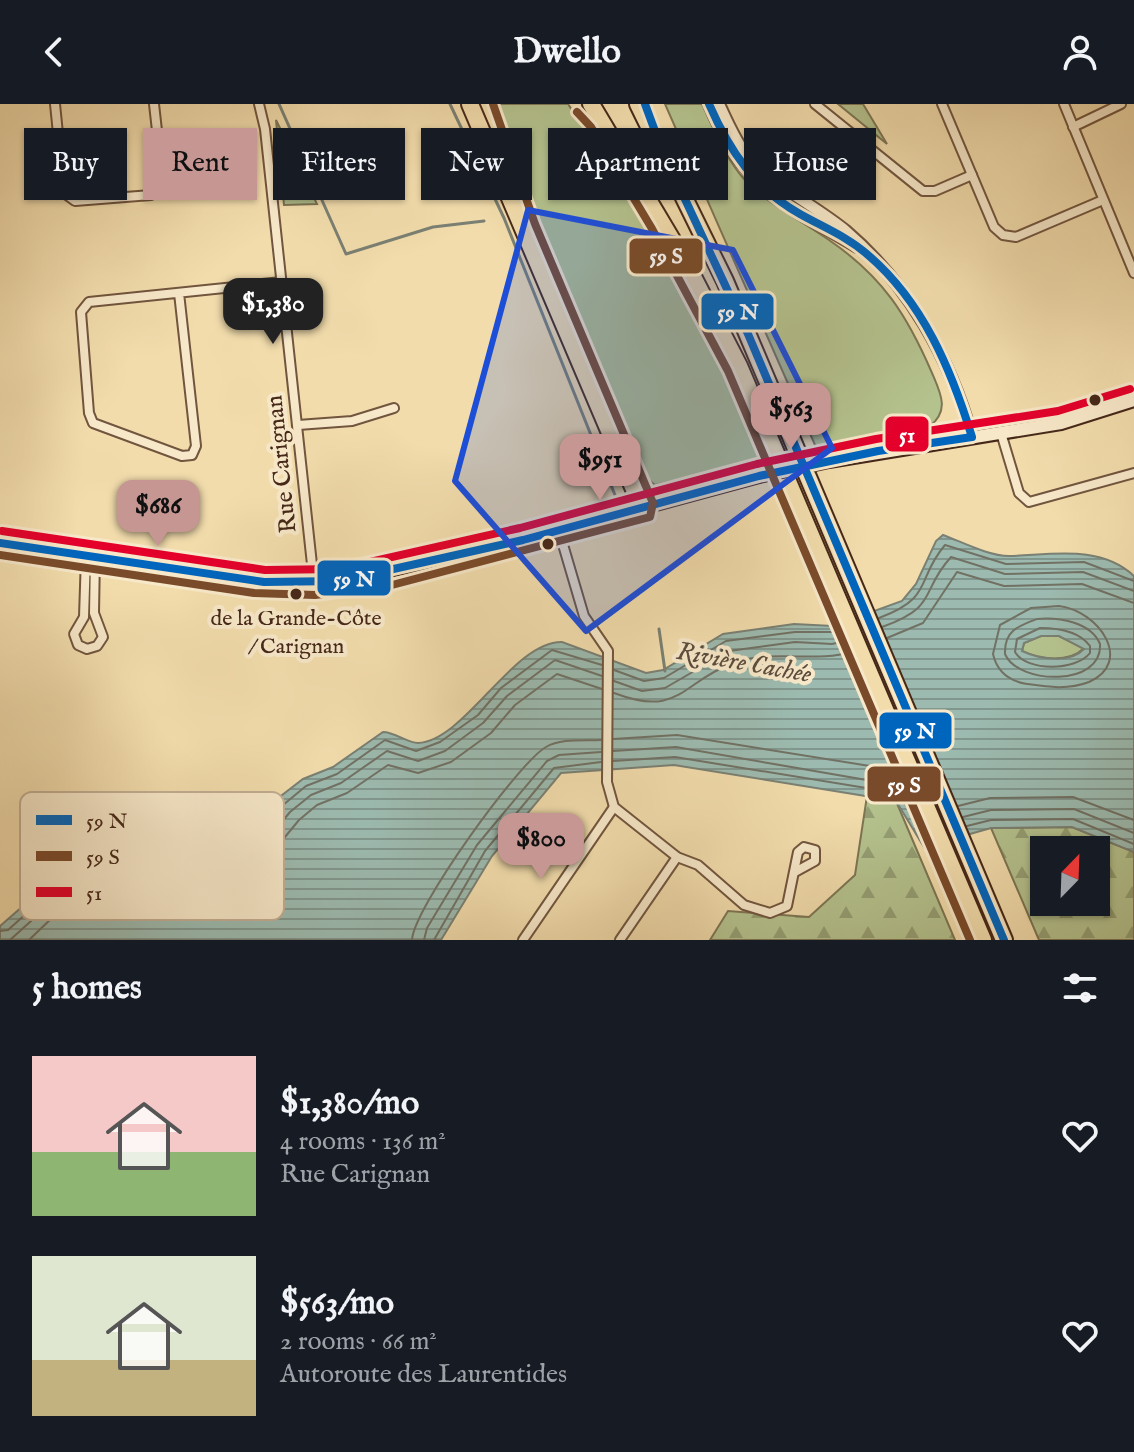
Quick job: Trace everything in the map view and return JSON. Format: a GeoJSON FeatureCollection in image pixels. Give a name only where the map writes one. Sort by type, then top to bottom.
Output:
{"type":"FeatureCollection","features":[{"type":"Feature","properties":{"kind":"highway"},"geometry":{"type":"LineString","coordinates":[[470,104],[642,508]]}},
{"type":"Feature","properties":{"kind":"highway"},"geometry":{"type":"LineString","coordinates":[[480,104],[524,228]]}},
{"type":"Feature","properties":{"kind":"highway"},"geometry":{"type":"LineString","coordinates":[[589,104],[718,324],[832,581],[983,940]]}},
{"type":"Feature","properties":{"kind":"highway"},"geometry":{"type":"LineString","coordinates":[[638,104],[651,128]]}},
{"type":"Feature","properties":{"kind":"highway"},"geometry":{"type":"LineString","coordinates":[[645,104],[654,128]]}},
{"type":"Feature","properties":{"kind":"highway"},"geometry":{"type":"LineString","coordinates":[[686,200],[731,295],[1004,940]]}},
{"type":"Feature","properties":{"kind":"main road"},"geometry":{"type":"LineString","coordinates":[[0,543],[256,581],[314,583],[389,573],[559,531],[759,476],[1082,418],[1134,400]]}},
{"type":"Feature","properties":{"kind":"street"},"geometry":{"type":"LineString","coordinates":[[55,104],[64,193],[75,201],[151,195],[163,184],[154,104]]}},
{"type":"Feature","properties":{"kind":"street","name":"Rue Carignan"},"geometry":{"type":"LineString","coordinates":[[259,104],[282,282],[314,583]]}},
{"type":"Feature","properties":{"kind":"street"},"geometry":{"type":"LineString","coordinates":[[709,104],[734,157],[761,187],[865,252]]}},
{"type":"Feature","properties":{"kind":"street"},"geometry":{"type":"LineString","coordinates":[[719,104],[737,141],[751,160],[849,233],[905,294],[925,323],[972,437]]}},
{"type":"Feature","properties":{"kind":"street"},"geometry":{"type":"LineString","coordinates":[[815,104],[923,191],[935,191],[972,175]]}},
{"type":"Feature","properties":{"kind":"street"},"geometry":{"type":"LineString","coordinates":[[942,104],[994,227],[1009,238],[1103,200]]}},
{"type":"Feature","properties":{"kind":"street"},"geometry":{"type":"LineString","coordinates":[[1065,104],[1134,273]]}},
{"type":"Feature","properties":{"kind":"street"},"geometry":{"type":"LineString","coordinates":[[1073,127],[1121,104]]}},
{"type":"Feature","properties":{"kind":"street"},"geometry":{"type":"LineString","coordinates":[[179,293],[196,446],[192,455],[182,456],[93,423],[89,413],[81,312],[89,302],[282,282]]}},
{"type":"Feature","properties":{"kind":"street"},"geometry":{"type":"LineString","coordinates":[[298,425],[352,421],[394,408]]}},
{"type":"Feature","properties":{"kind":"street"},"geometry":{"type":"LineString","coordinates":[[1001,433],[1019,493],[1029,502],[1134,473]]}},
{"type":"Feature","properties":{"kind":"street"},"geometry":{"type":"LineString","coordinates":[[559,531],[584,616],[606,646],[609,661],[607,782],[614,807],[677,857],[698,865],[744,905],[770,913],[787,906],[795,872]]}},
{"type":"Feature","properties":{"kind":"street"},"geometry":{"type":"LineString","coordinates":[[91,556],[94,613],[103,637],[97,646],[87,649],[78,645],[74,634],[84,617],[91,556]]}},
{"type":"Feature","properties":{"kind":"street"},"geometry":{"type":"LineString","coordinates":[[523,940],[614,807]]}},
{"type":"Feature","properties":{"kind":"street"},"geometry":{"type":"LineString","coordinates":[[620,940],[677,857]]}},
{"type":"Feature","properties":{"kind":"highlighted area"},"geometry":{"type":"Polygon","coordinates":[[[528,210],[733,250],[832,448],[586,631],[455,481],[528,210]]]}},
{"type":"Feature","properties":{"kind":"green space"},"geometry":{"type":"Polygon","coordinates":[[[491,104],[568,104],[584,128],[548,128],[548,200],[628,200],[698,323],[769,459],[655,485],[643,475],[530,200],[532,128],[501,128],[491,104]]]}},
{"type":"Feature","properties":{"kind":"green space"},"geometry":{"type":"Polygon","coordinates":[[[665,104],[702,104],[714,128],[676,128],[665,104]]]}},
{"type":"Feature","properties":{"kind":"green space"},"geometry":{"type":"Polygon","coordinates":[[[838,104],[863,104],[887,144],[876,135],[876,128],[867,128],[838,104]]]}},
{"type":"Feature","properties":{"kind":"green space"},"geometry":{"type":"Polygon","coordinates":[[[728,155],[744,179],[744,200],[769,200],[848,254],[879,283],[903,315],[938,388],[942,408],[929,427],[819,454],[707,200],[728,200],[728,155]]]}},
{"type":"Feature","properties":{"kind":"green space"},"geometry":{"type":"Polygon","coordinates":[[[284,200],[315,200],[317,204],[284,205],[284,200]]]}},
{"type":"Feature","properties":{"kind":"green space"},"geometry":{"type":"Polygon","coordinates":[[[1041,636],[1059,636],[1084,648],[1063,658],[1037,656],[1022,651],[1024,643],[1041,636]]]}},
{"type":"Feature","properties":{"kind":"green space"},"geometry":{"type":"Polygon","coordinates":[[[867,796],[896,801],[955,940],[710,940],[728,911],[809,917],[855,875],[867,796]]]}},
{"type":"Feature","properties":{"kind":"green space"},"geometry":{"type":"Polygon","coordinates":[[[1072,827],[1094,836],[1030,836],[1030,916],[1110,916],[1110,842],[1134,852],[1134,940],[1039,940],[991,828],[1072,827]]]}},
{"type":"Feature","properties":{"kind":"water"},"geometry":{"type":"Polygon","coordinates":[[[943,535],[1001,555],[1091,555],[1121,566],[1134,576],[1134,852],[1110,842],[1110,836],[1094,836],[1072,827],[991,828],[924,847],[896,801],[674,765],[561,773],[492,856],[441,940],[0,940],[0,926],[20,909],[20,920],[284,920],[284,794],[303,779],[333,767],[383,732],[414,743],[436,738],[471,710],[525,657],[544,646],[562,642],[646,673],[663,670],[723,634],[794,624],[833,626],[902,601],[916,584],[936,541],[943,535]],[[1041,636],[1024,643],[1022,651],[1054,659],[1078,654],[1084,649],[1059,636],[1041,636]]]}},
{"type":"Feature","properties":{"kind":"waterway","name":"Rivière Cachée"},"geometry":{"type":"LineString","coordinates":[[279,104],[346,254],[433,227],[484,221]]}},
{"type":"Feature","properties":{"kind":"waterway","name":"Rivière Cachée"},"geometry":{"type":"LineString","coordinates":[[450,104],[504,218],[615,495]]}},
{"type":"Feature","properties":{"kind":"waterway","name":"Rivière Cachée"},"geometry":{"type":"LineString","coordinates":[[659,629],[665,671]]}},
{"type":"Feature","properties":{"kind":"transit line"},"geometry":{"type":"LineString","coordinates":[[0,555],[254,593],[315,595],[392,585],[650,517],[653,503],[535,224],[493,104]]}},
{"type":"Feature","properties":{"kind":"transit line"},"geometry":{"type":"LineString","coordinates":[[645,104],[662,150],[748,334],[1004,940]]}},
{"type":"Feature","properties":{"kind":"transit line"},"geometry":{"type":"LineString","coordinates":[[0,543],[264,582],[340,581],[523,540],[759,476],[878,451],[972,437],[955,386],[933,338],[904,294],[860,249],[770,193],[745,167],[725,137],[709,104]]}},
{"type":"Feature","properties":{"kind":"transit line"},"geometry":{"type":"LineString","coordinates":[[577,112],[591,127],[651,227],[728,371],[970,940]]}},
{"type":"Feature","properties":{"kind":"transit line","name":"51"},"geometry":{"type":"LineString","coordinates":[[2,531],[265,570],[339,569],[520,528],[757,464],[876,439],[1058,411],[1130,389]]}},
{"type":"Feature","properties":{"kind":"place","name":"de la Grande-Côte / Carignan"},"geometry":{"type":"Point","coordinates":[296,594]}}]}
